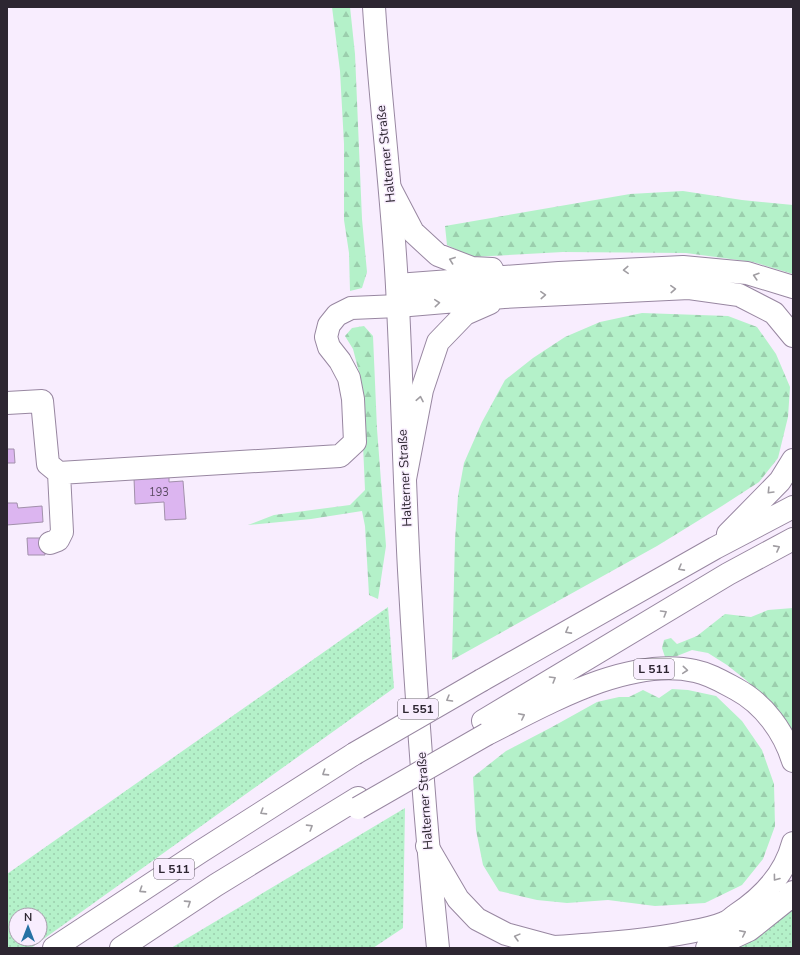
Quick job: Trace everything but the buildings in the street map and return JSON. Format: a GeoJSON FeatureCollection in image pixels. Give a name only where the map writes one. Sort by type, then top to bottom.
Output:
{"type":"FeatureCollection","features":[{"type":"Feature","properties":{"kind":"main road","name":"Halterner Straße"},"geometry":{"type":"LineString","coordinates":[[374,7],[379,81],[390,188],[397,295],[410,571],[427,846],[438,948]]}},
{"type":"Feature","properties":{"kind":"main road"},"geometry":{"type":"LineString","coordinates":[[390,188],[413,232],[438,255],[472,268],[559,273]]}},
{"type":"Feature","properties":{"kind":"main road"},"geometry":{"type":"LineString","coordinates":[[7,403],[42,401],[48,464],[59,473],[340,456],[355,442],[353,399],[349,378],[340,361],[329,347],[326,337],[329,325],[337,315],[351,308],[397,295],[559,273],[682,267],[747,273],[793,287]]}},
{"type":"Feature","properties":{"kind":"main road"},"geometry":{"type":"LineString","coordinates":[[397,295],[504,297],[681,288],[696,289],[739,295],[774,313],[793,336]]}},
{"type":"Feature","properties":{"kind":"main road"},"geometry":{"type":"LineString","coordinates":[[405,479],[422,390],[438,342],[465,314],[504,297]]}},
{"type":"Feature","properties":{"kind":"main road"},"geometry":{"type":"LineString","coordinates":[[715,548],[780,481],[793,460]]}},
{"type":"Feature","properties":{"kind":"main road"},"geometry":{"type":"LineString","coordinates":[[50,543],[58,540],[62,532],[59,473]]}},
{"type":"Feature","properties":{"kind":"main road","name":"L 511"},"geometry":{"type":"LineString","coordinates":[[54,948],[187,860],[354,754],[715,548],[793,507]]}},
{"type":"Feature","properties":{"kind":"main road","name":"L 511"},"geometry":{"type":"LineString","coordinates":[[121,948],[216,885],[485,727],[728,574],[793,539]]}},
{"type":"Feature","properties":{"kind":"main road","name":"L 511"},"geometry":{"type":"LineString","coordinates":[[485,727],[599,682],[630,672],[664,668],[695,671],[719,679],[744,693],[763,710],[780,731],[790,751],[793,761]]}},
{"type":"Feature","properties":{"kind":"main road"},"geometry":{"type":"LineString","coordinates":[[427,846],[458,899],[476,920],[506,934],[548,948],[646,940],[706,929],[724,923],[744,910],[764,893],[781,872],[791,852],[793,843]]}},
{"type":"Feature","properties":{"kind":"main road"},"geometry":{"type":"LineString","coordinates":[[707,948],[750,930],[788,899],[793,892]]}},
{"type":"Feature","properties":{"kind":"green space"},"geometry":{"type":"Polygon","coordinates":[[[332,7],[350,7],[355,54],[362,219],[367,272],[362,288],[350,291],[349,253],[344,220],[344,144],[340,71],[332,7]]]}},
{"type":"Feature","properties":{"kind":"green space"},"geometry":{"type":"Polygon","coordinates":[[[683,191],[742,200],[793,205],[793,274],[753,262],[686,253],[563,252],[472,257],[447,245],[445,226],[630,194],[683,191]]]}},
{"type":"Feature","properties":{"kind":"green space"},"geometry":{"type":"Polygon","coordinates":[[[642,313],[728,316],[757,327],[776,354],[790,387],[788,417],[778,458],[759,482],[722,506],[657,546],[452,660],[455,540],[458,496],[464,463],[482,422],[505,380],[533,358],[565,337],[600,322],[642,313]]]}},
{"type":"Feature","properties":{"kind":"green space"},"geometry":{"type":"Polygon","coordinates":[[[364,326],[373,336],[377,429],[386,546],[378,599],[369,595],[365,526],[362,511],[311,519],[248,525],[274,515],[350,505],[365,490],[360,376],[353,349],[345,336],[352,328],[364,326]]]}},
{"type":"Feature","properties":{"kind":"green space"},"geometry":{"type":"Polygon","coordinates":[[[388,607],[394,688],[48,936],[48,907],[8,907],[8,947],[32,947],[7,948],[7,874],[388,607]]]}},
{"type":"Feature","properties":{"kind":"green space"},"geometry":{"type":"Polygon","coordinates":[[[793,608],[793,732],[785,719],[746,680],[727,665],[708,653],[692,650],[677,656],[665,657],[662,648],[664,640],[671,638],[677,644],[697,636],[725,614],[751,617],[768,610],[793,608]]]}},
{"type":"Feature","properties":{"kind":"green space"},"geometry":{"type":"Polygon","coordinates":[[[672,689],[688,690],[716,696],[742,721],[762,750],[774,784],[775,826],[763,859],[742,885],[705,903],[655,906],[608,900],[567,903],[537,900],[499,891],[483,865],[476,830],[473,777],[506,751],[597,702],[619,697],[629,697],[643,690],[659,698],[672,689]]]}},
{"type":"Feature","properties":{"kind":"green space"},"geometry":{"type":"Polygon","coordinates":[[[405,808],[403,928],[373,948],[171,948],[405,808]]]}},
{"type":"Feature","properties":{"kind":"green space"},"geometry":{"type":"Polygon","coordinates":[[[793,900],[792,948],[726,948],[793,900]]]}}]}
